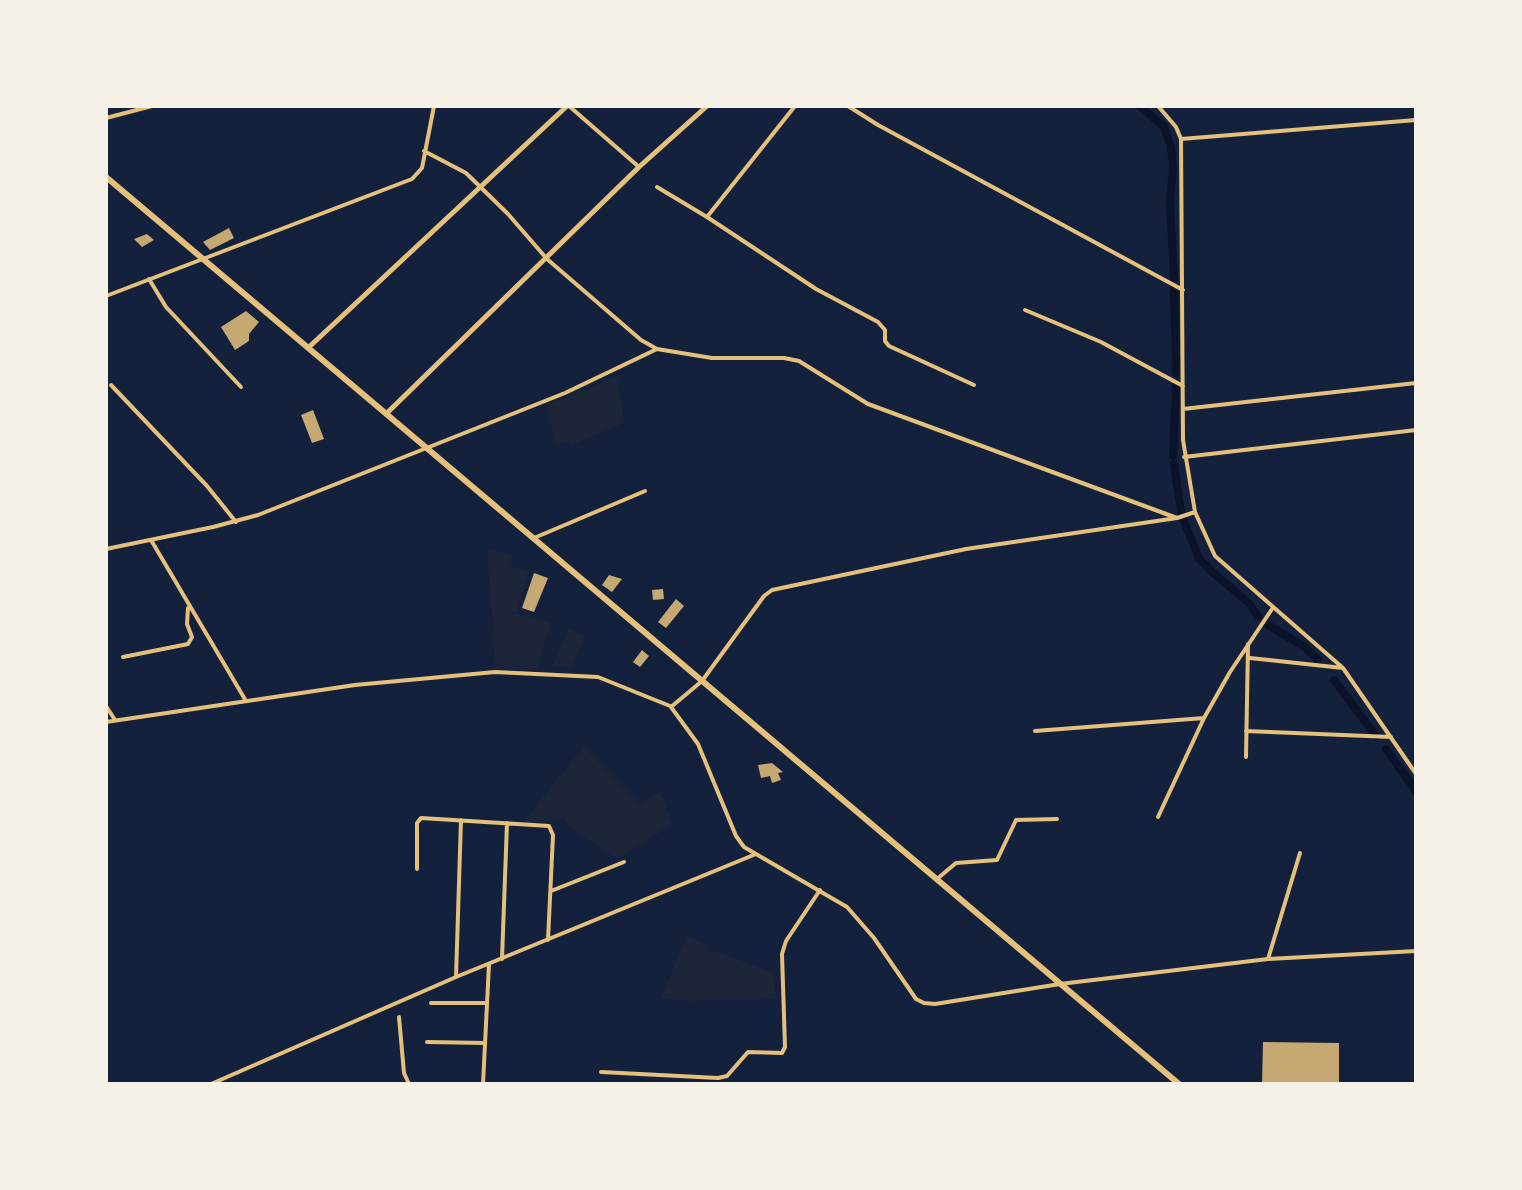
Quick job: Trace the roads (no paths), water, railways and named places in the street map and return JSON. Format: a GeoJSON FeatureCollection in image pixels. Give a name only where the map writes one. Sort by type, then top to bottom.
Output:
{"type":"FeatureCollection","features":[{"type":"Feature","properties":{"kind":"highway"},"geometry":{"type":"LineString","coordinates":[[106,177],[1179,1084]]}},
{"type":"Feature","properties":{"kind":"main road"},"geometry":{"type":"LineString","coordinates":[[308,348],[568,106]]}},
{"type":"Feature","properties":{"kind":"main road"},"geometry":{"type":"LineString","coordinates":[[386,414],[639,167],[707,106]]}},
{"type":"Feature","properties":{"kind":"street"},"geometry":{"type":"LineString","coordinates":[[106,118],[152,106]]}},
{"type":"Feature","properties":{"kind":"street"},"geometry":{"type":"LineString","coordinates":[[106,296],[412,179],[422,168],[434,106]]}},
{"type":"Feature","properties":{"kind":"street"},"geometry":{"type":"LineString","coordinates":[[568,106],[639,167]]}},
{"type":"Feature","properties":{"kind":"street"},"geometry":{"type":"LineString","coordinates":[[707,217],[795,106]]}},
{"type":"Feature","properties":{"kind":"street"},"geometry":{"type":"LineString","coordinates":[[848,106],[1183,290]]}},
{"type":"Feature","properties":{"kind":"street"},"geometry":{"type":"LineString","coordinates":[[1158,106],[1176,127],[1181,139],[1184,457],[1195,512],[1215,556],[1343,668],[1416,774]]}},
{"type":"Feature","properties":{"kind":"street"},"geometry":{"type":"LineString","coordinates":[[1181,139],[1416,120]]}},
{"type":"Feature","properties":{"kind":"street"},"geometry":{"type":"LineString","coordinates":[[424,151],[466,173],[482,186],[547,259],[641,340],[657,349],[712,358],[784,358],[799,361],[868,404],[1177,518]]}},
{"type":"Feature","properties":{"kind":"street"},"geometry":{"type":"LineString","coordinates":[[657,187],[816,289],[878,322],[885,330],[885,341],[889,346],[974,385]]}},
{"type":"Feature","properties":{"kind":"street"},"geometry":{"type":"LineString","coordinates":[[149,279],[166,307],[241,387]]}},
{"type":"Feature","properties":{"kind":"street"},"geometry":{"type":"LineString","coordinates":[[1025,310],[1101,342],[1183,386]]}},
{"type":"Feature","properties":{"kind":"street"},"geometry":{"type":"LineString","coordinates":[[106,549],[236,522],[565,393],[657,349]]}},
{"type":"Feature","properties":{"kind":"street"},"geometry":{"type":"LineString","coordinates":[[1183,409],[1416,383]]}},
{"type":"Feature","properties":{"kind":"street"},"geometry":{"type":"LineString","coordinates":[[111,385],[207,486],[236,522]]}},
{"type":"Feature","properties":{"kind":"street"},"geometry":{"type":"LineString","coordinates":[[1184,457],[1416,430]]}},
{"type":"Feature","properties":{"kind":"street"},"geometry":{"type":"LineString","coordinates":[[534,538],[645,491]]}},
{"type":"Feature","properties":{"kind":"street"},"geometry":{"type":"LineString","coordinates":[[671,707],[702,681],[764,596],[772,590],[966,549],[1177,518],[1195,512]]}},
{"type":"Feature","properties":{"kind":"street"},"geometry":{"type":"LineString","coordinates":[[151,540],[246,701]]}},
{"type":"Feature","properties":{"kind":"street"},"geometry":{"type":"LineString","coordinates":[[123,657],[188,644],[192,637],[187,624],[188,606]]}},
{"type":"Feature","properties":{"kind":"street"},"geometry":{"type":"LineString","coordinates":[[1158,817],[1204,718],[1273,608]]}},
{"type":"Feature","properties":{"kind":"street"},"geometry":{"type":"LineString","coordinates":[[1246,757],[1248,644]]}},
{"type":"Feature","properties":{"kind":"street"},"geometry":{"type":"LineString","coordinates":[[1250,658],[1343,668]]}},
{"type":"Feature","properties":{"kind":"street"},"geometry":{"type":"LineString","coordinates":[[106,722],[383,682],[495,672],[598,677],[671,707],[698,744],[736,836],[744,847],[847,907],[874,938],[916,999],[924,1003],[1268,959],[1416,951]]}},
{"type":"Feature","properties":{"kind":"street"},"geometry":{"type":"LineString","coordinates":[[106,706],[115,720]]}},
{"type":"Feature","properties":{"kind":"street"},"geometry":{"type":"LineString","coordinates":[[1035,731],[1204,718]]}},
{"type":"Feature","properties":{"kind":"street"},"geometry":{"type":"LineString","coordinates":[[1246,731],[1391,737]]}},
{"type":"Feature","properties":{"kind":"street"},"geometry":{"type":"LineString","coordinates":[[417,869],[419,818],[546,825],[551,829],[548,940]]}},
{"type":"Feature","properties":{"kind":"street"},"geometry":{"type":"LineString","coordinates":[[937,879],[956,863],[997,860],[1016,820],[1057,819]]}},
{"type":"Feature","properties":{"kind":"street"},"geometry":{"type":"LineString","coordinates":[[456,977],[461,820]]}},
{"type":"Feature","properties":{"kind":"street"},"geometry":{"type":"LineString","coordinates":[[502,959],[507,823]]}},
{"type":"Feature","properties":{"kind":"street"},"geometry":{"type":"LineString","coordinates":[[1268,959],[1300,853]]}},
{"type":"Feature","properties":{"kind":"street"},"geometry":{"type":"LineString","coordinates":[[211,1084],[456,977],[756,854]]}},
{"type":"Feature","properties":{"kind":"street"},"geometry":{"type":"LineString","coordinates":[[551,891],[624,862]]}},
{"type":"Feature","properties":{"kind":"street"},"geometry":{"type":"LineString","coordinates":[[601,1072],[718,1078],[731,1073],[748,1052],[782,1053],[785,1047],[782,954],[786,941],[820,890]]}},
{"type":"Feature","properties":{"kind":"street"},"geometry":{"type":"LineString","coordinates":[[483,1084],[489,964]]}},
{"type":"Feature","properties":{"kind":"street"},"geometry":{"type":"LineString","coordinates":[[431,1003],[487,1003]]}},
{"type":"Feature","properties":{"kind":"street"},"geometry":{"type":"LineString","coordinates":[[399,1017],[404,1073],[409,1084]]}},
{"type":"Feature","properties":{"kind":"street"},"geometry":{"type":"LineString","coordinates":[[427,1042],[485,1043]]}},
{"type":"Feature","properties":{"kind":"waterway"},"geometry":{"type":"LineString","coordinates":[[1140,106],[1164,127],[1171,147],[1174,278]]}},
{"type":"Feature","properties":{"kind":"waterway"},"geometry":{"type":"LineString","coordinates":[[1174,288],[1176,373]]}},
{"type":"Feature","properties":{"kind":"waterway"},"geometry":{"type":"LineString","coordinates":[[1173,456],[1176,387]]}},
{"type":"Feature","properties":{"kind":"waterway"},"geometry":{"type":"LineString","coordinates":[[1174,464],[1181,512]]}},
{"type":"Feature","properties":{"kind":"waterway"},"geometry":{"type":"LineString","coordinates":[[1183,519],[1199,558],[1249,603],[1258,617]]}},
{"type":"Feature","properties":{"kind":"waterway"},"geometry":{"type":"LineString","coordinates":[[1268,625],[1305,647],[1318,660]]}},
{"type":"Feature","properties":{"kind":"waterway"},"geometry":{"type":"LineString","coordinates":[[1334,680],[1376,736]]}},
{"type":"Feature","properties":{"kind":"waterway"},"geometry":{"type":"LineString","coordinates":[[1386,749],[1416,791]]}}]}
